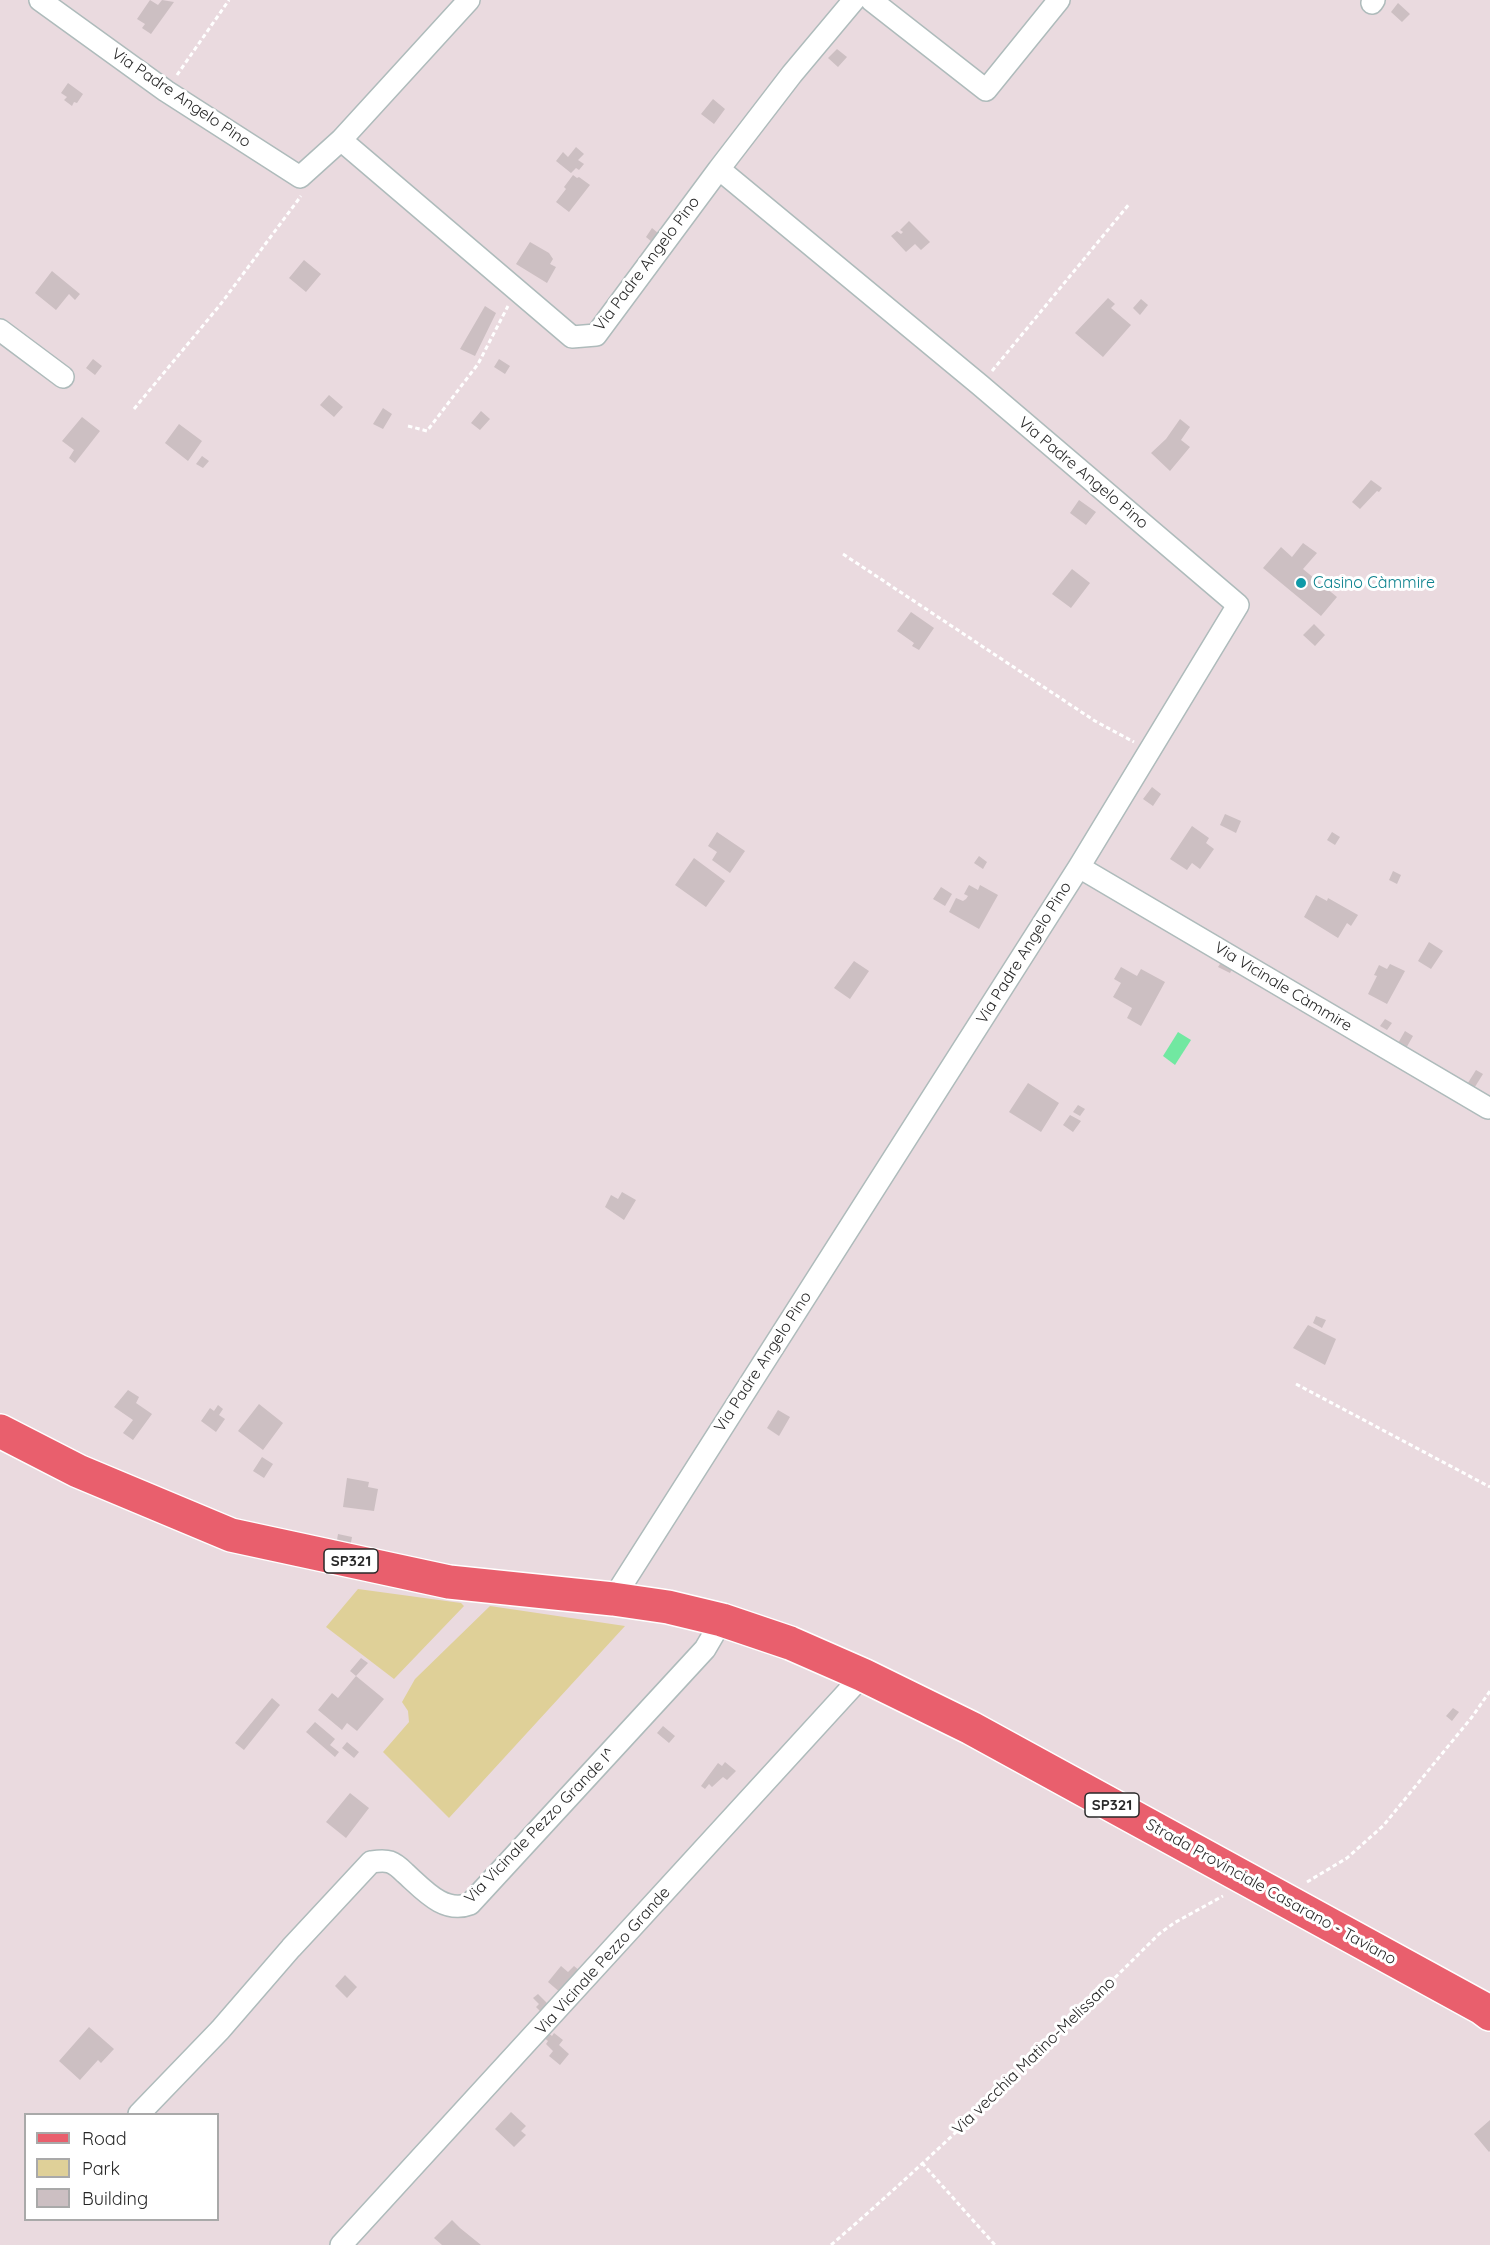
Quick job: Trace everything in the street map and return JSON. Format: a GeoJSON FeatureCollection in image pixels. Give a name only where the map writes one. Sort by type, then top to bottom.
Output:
{"type":"FeatureCollection","features":[{"type":"Feature","properties":{"kind":"main road","name":"Strada Provinciale Casarano - Taviano"},"geometry":{"type":"LineString","coordinates":[[0,1431],[78,1471],[231,1535],[449,1582],[668,1607],[722,1620],[790,1643],[863,1675],[971,1728],[1490,2014]]}},
{"type":"Feature","properties":{"kind":"street","name":"Via Padre Angelo Pino"},"geometry":{"type":"LineString","coordinates":[[40,0],[166,91],[300,177]]}},
{"type":"Feature","properties":{"kind":"street"},"geometry":{"type":"LineString","coordinates":[[300,177],[341,140],[469,0]]}},
{"type":"Feature","properties":{"kind":"street"},"geometry":{"type":"LineString","coordinates":[[719,169],[792,74],[854,0]]}},
{"type":"Feature","properties":{"kind":"street"},"geometry":{"type":"LineString","coordinates":[[871,0],[986,90],[1059,0]]}},
{"type":"Feature","properties":{"kind":"street","name":"Via Padre Angelo Pino"},"geometry":{"type":"LineString","coordinates":[[341,140],[572,338],[596,335],[719,169],[1238,605],[1079,867],[613,1599]]}},
{"type":"Feature","properties":{"kind":"street"},"geometry":{"type":"LineString","coordinates":[[0,330],[63,377]]}},
{"type":"Feature","properties":{"kind":"street","name":"Via Vicinale Càmmire"},"geometry":{"type":"LineString","coordinates":[[1079,867],[1488,1108]]}},
{"type":"Feature","properties":{"kind":"street","name":"Via Vicinale Pezzo Grande I^"},"geometry":{"type":"LineString","coordinates":[[141,2113],[220,2030],[299,1939],[371,1862],[381,1860],[392,1862],[433,1897],[448,1906],[459,1908],[470,1904],[705,1649],[722,1620]]}},
{"type":"Feature","properties":{"kind":"street","name":"Via Vicinale Pezzo Grande"},"geometry":{"type":"LineString","coordinates":[[341,2245],[863,1675]]}},
{"type":"Feature","properties":{"kind":"path"},"geometry":{"type":"LineString","coordinates":[[166,91],[229,0]]}},
{"type":"Feature","properties":{"kind":"path"},"geometry":{"type":"LineString","coordinates":[[134,409],[220,305],[301,196],[303,184],[300,177]]}},
{"type":"Feature","properties":{"kind":"path"},"geometry":{"type":"LineString","coordinates":[[980,386],[1130,203]]}},
{"type":"Feature","properties":{"kind":"path"},"geometry":{"type":"LineString","coordinates":[[408,426],[427,431],[478,364],[515,290]]}},
{"type":"Feature","properties":{"kind":"path"},"geometry":{"type":"LineString","coordinates":[[843,554],[1095,721],[1149,750]]}},
{"type":"Feature","properties":{"kind":"path"},"geometry":{"type":"LineString","coordinates":[[1296,1384],[1490,1487]]}},
{"type":"Feature","properties":{"kind":"path"},"geometry":{"type":"LineString","coordinates":[[1283,1898],[1347,1858],[1383,1826],[1490,1692]]}},
{"type":"Feature","properties":{"kind":"path","name":"Via vecchia Matino-Melissano"},"geometry":{"type":"LineString","coordinates":[[831,2245],[905,2181],[1159,1934],[1174,1923],[1225,1895],[1242,1876]]}},
{"type":"Feature","properties":{"kind":"path"},"geometry":{"type":"LineString","coordinates":[[922,2163],[995,2245]]}},
{"type":"Feature","properties":{"kind":"green space"},"geometry":{"type":"Polygon","coordinates":[[[358,1589],[461,1603],[464,1606],[394,1679],[326,1627],[358,1589]]]}},
{"type":"Feature","properties":{"kind":"green space"},"geometry":{"type":"Polygon","coordinates":[[[490,1606],[625,1626],[449,1818],[383,1752],[409,1722],[408,1711],[402,1702],[415,1679],[490,1606]]]}},
{"type":"Feature","properties":{"kind":"shaded area"},"geometry":{"type":"Polygon","coordinates":[[[1178,1032],[1191,1040],[1175,1065],[1163,1056],[1178,1032]]]}},
{"type":"Feature","properties":{"kind":"building"},"geometry":{"type":"Polygon","coordinates":[[[150,0],[158,5],[162,0],[174,2],[151,34],[142,28],[145,24],[137,19],[150,0]]]}},
{"type":"Feature","properties":{"kind":"building"},"geometry":{"type":"Polygon","coordinates":[[[1398,3],[1410,14],[1402,22],[1391,12],[1398,3]]]}},
{"type":"Feature","properties":{"kind":"building"},"geometry":{"type":"Polygon","coordinates":[[[837,49],[847,57],[838,67],[828,58],[837,49]]]}},
{"type":"Feature","properties":{"kind":"building"},"geometry":{"type":"Polygon","coordinates":[[[68,83],[83,94],[72,106],[64,100],[67,97],[61,93],[68,83]]]}},
{"type":"Feature","properties":{"kind":"building"},"geometry":{"type":"Polygon","coordinates":[[[713,99],[725,109],[714,124],[701,114],[713,99]]]}},
{"type":"Feature","properties":{"kind":"building"},"geometry":{"type":"Polygon","coordinates":[[[576,147],[584,154],[578,160],[584,164],[579,170],[576,168],[571,173],[556,161],[563,152],[568,157],[576,147]]]}},
{"type":"Feature","properties":{"kind":"building"},"geometry":{"type":"Polygon","coordinates":[[[573,175],[590,185],[569,212],[556,202],[573,175]]]}},
{"type":"Feature","properties":{"kind":"building"},"geometry":{"type":"Polygon","coordinates":[[[909,221],[930,242],[921,250],[915,244],[906,252],[891,236],[897,231],[901,234],[903,232],[900,230],[909,221]]]}},
{"type":"Feature","properties":{"kind":"building"},"geometry":{"type":"Polygon","coordinates":[[[652,228],[658,233],[652,242],[646,237],[652,228]]]}},
{"type":"Feature","properties":{"kind":"building"},"geometry":{"type":"Polygon","coordinates":[[[530,242],[549,253],[553,259],[550,264],[556,267],[547,283],[516,264],[530,242]]]}},
{"type":"Feature","properties":{"kind":"building"},"geometry":{"type":"Polygon","coordinates":[[[304,260],[321,274],[306,292],[289,278],[304,260]]]}},
{"type":"Feature","properties":{"kind":"building"},"geometry":{"type":"Polygon","coordinates":[[[52,271],[80,294],[75,300],[69,294],[56,310],[35,293],[52,271]]]}},
{"type":"Feature","properties":{"kind":"building"},"geometry":{"type":"Polygon","coordinates":[[[1108,298],[1115,304],[1111,308],[1131,325],[1103,357],[1075,333],[1108,298]]]}},
{"type":"Feature","properties":{"kind":"building"},"geometry":{"type":"Polygon","coordinates":[[[1141,299],[1148,305],[1140,315],[1133,308],[1141,299]]]}},
{"type":"Feature","properties":{"kind":"building"},"geometry":{"type":"Polygon","coordinates":[[[485,306],[496,313],[475,356],[460,349],[485,306]]]}},
{"type":"Feature","properties":{"kind":"building"},"geometry":{"type":"Polygon","coordinates":[[[93,359],[102,366],[95,375],[86,368],[93,359]]]}},
{"type":"Feature","properties":{"kind":"building"},"geometry":{"type":"Polygon","coordinates":[[[499,359],[510,366],[505,374],[494,367],[499,359]]]}},
{"type":"Feature","properties":{"kind":"building"},"geometry":{"type":"Polygon","coordinates":[[[329,395],[343,407],[334,417],[320,405],[329,395]]]}},
{"type":"Feature","properties":{"kind":"building"},"geometry":{"type":"Polygon","coordinates":[[[383,408],[392,414],[383,429],[373,424],[383,408]]]}},
{"type":"Feature","properties":{"kind":"building"},"geometry":{"type":"Polygon","coordinates":[[[481,411],[490,419],[480,430],[471,423],[481,411]]]}},
{"type":"Feature","properties":{"kind":"building"},"geometry":{"type":"Polygon","coordinates":[[[82,417],[100,431],[75,463],[69,458],[74,450],[62,441],[82,417]]]}},
{"type":"Feature","properties":{"kind":"building"},"geometry":{"type":"Polygon","coordinates":[[[1180,419],[1190,427],[1181,440],[1190,447],[1170,471],[1151,453],[1166,439],[1180,419]]]}},
{"type":"Feature","properties":{"kind":"building"},"geometry":{"type":"Polygon","coordinates":[[[179,424],[202,441],[188,461],[165,443],[179,424]]]}},
{"type":"Feature","properties":{"kind":"building"},"geometry":{"type":"Polygon","coordinates":[[[202,456],[209,461],[203,468],[196,464],[202,456]]]}},
{"type":"Feature","properties":{"kind":"building"},"geometry":{"type":"Polygon","coordinates":[[[1371,480],[1382,488],[1360,509],[1352,502],[1371,480]]]}},
{"type":"Feature","properties":{"kind":"building"},"geometry":{"type":"Polygon","coordinates":[[[1079,500],[1096,512],[1086,525],[1070,513],[1079,500]]]}},
{"type":"Feature","properties":{"kind":"building","name":"Casino Càmmire"},"geometry":{"type":"Polygon","coordinates":[[[1303,543],[1317,553],[1303,569],[1337,597],[1321,616],[1263,568],[1281,547],[1292,557],[1303,543]]]}},
{"type":"Feature","properties":{"kind":"building"},"geometry":{"type":"Polygon","coordinates":[[[1072,569],[1090,583],[1071,608],[1052,594],[1072,569]]]}},
{"type":"Feature","properties":{"kind":"building"},"geometry":{"type":"Polygon","coordinates":[[[911,612],[934,628],[919,650],[912,646],[914,643],[897,631],[911,612]]]}},
{"type":"Feature","properties":{"kind":"building"},"geometry":{"type":"Polygon","coordinates":[[[1314,624],[1325,635],[1315,646],[1303,635],[1314,624]]]}},
{"type":"Feature","properties":{"kind":"building"},"geometry":{"type":"Polygon","coordinates":[[[1152,787],[1161,794],[1153,806],[1143,799],[1152,787]]]}},
{"type":"Feature","properties":{"kind":"building"},"geometry":{"type":"Polygon","coordinates":[[[1225,814],[1241,821],[1236,833],[1220,825],[1225,814]]]}},
{"type":"Feature","properties":{"kind":"building"},"geometry":{"type":"Polygon","coordinates":[[[1192,826],[1209,838],[1206,843],[1214,849],[1200,869],[1192,863],[1187,870],[1170,859],[1192,826]]]}},
{"type":"Feature","properties":{"kind":"building"},"geometry":{"type":"Polygon","coordinates":[[[717,832],[745,851],[730,873],[712,860],[717,852],[708,846],[717,832]]]}},
{"type":"Feature","properties":{"kind":"building"},"geometry":{"type":"Polygon","coordinates":[[[1332,832],[1340,837],[1335,845],[1327,840],[1332,832]]]}},
{"type":"Feature","properties":{"kind":"building"},"geometry":{"type":"Polygon","coordinates":[[[979,856],[987,862],[983,869],[974,863],[979,856]]]}},
{"type":"Feature","properties":{"kind":"building"},"geometry":{"type":"Polygon","coordinates":[[[694,858],[725,881],[706,907],[675,885],[694,858]]]}},
{"type":"Feature","properties":{"kind":"building"},"geometry":{"type":"Polygon","coordinates":[[[1393,871],[1401,875],[1397,884],[1389,880],[1393,871]]]}},
{"type":"Feature","properties":{"kind":"building"},"geometry":{"type":"Polygon","coordinates":[[[969,885],[978,890],[980,885],[998,895],[979,929],[949,912],[956,898],[963,901],[966,899],[968,896],[964,894],[969,885]]]}},
{"type":"Feature","properties":{"kind":"building"},"geometry":{"type":"Polygon","coordinates":[[[941,887],[952,894],[945,906],[933,899],[941,887]]]}},
{"type":"Feature","properties":{"kind":"building"},"geometry":{"type":"Polygon","coordinates":[[[1316,895],[1327,901],[1328,898],[1358,915],[1351,926],[1347,923],[1338,938],[1304,917],[1316,895]]]}},
{"type":"Feature","properties":{"kind":"building"},"geometry":{"type":"Polygon","coordinates":[[[1429,942],[1443,951],[1431,969],[1418,961],[1429,942]]]}},
{"type":"Feature","properties":{"kind":"building"},"geometry":{"type":"Polygon","coordinates":[[[1224,958],[1235,964],[1230,973],[1218,967],[1224,958]]]}},
{"type":"Feature","properties":{"kind":"building"},"geometry":{"type":"Polygon","coordinates":[[[854,961],[869,971],[850,999],[834,988],[854,961]]]}},
{"type":"Feature","properties":{"kind":"building"},"geometry":{"type":"Polygon","coordinates":[[[1390,964],[1405,971],[1387,1004],[1368,994],[1377,976],[1374,975],[1379,965],[1387,969],[1390,964]]]}},
{"type":"Feature","properties":{"kind":"building"},"geometry":{"type":"Polygon","coordinates":[[[1121,967],[1137,976],[1141,969],[1165,982],[1141,1026],[1127,1018],[1132,1008],[1113,997],[1121,983],[1114,979],[1121,967]]]}},
{"type":"Feature","properties":{"kind":"building"},"geometry":{"type":"Polygon","coordinates":[[[1385,1019],[1392,1023],[1387,1030],[1380,1026],[1385,1019]]]}},
{"type":"Feature","properties":{"kind":"building"},"geometry":{"type":"Polygon","coordinates":[[[1405,1031],[1413,1036],[1405,1050],[1397,1045],[1405,1031]]]}},
{"type":"Feature","properties":{"kind":"building"},"geometry":{"type":"Polygon","coordinates":[[[1476,1070],[1483,1074],[1473,1090],[1466,1086],[1476,1070]]]}},
{"type":"Feature","properties":{"kind":"building"},"geometry":{"type":"Polygon","coordinates":[[[1028,1083],[1059,1103],[1041,1132],[1009,1112],[1028,1083]]]}},
{"type":"Feature","properties":{"kind":"building"},"geometry":{"type":"Polygon","coordinates":[[[1078,1105],[1085,1109],[1080,1116],[1073,1112],[1078,1105]]]}},
{"type":"Feature","properties":{"kind":"building"},"geometry":{"type":"Polygon","coordinates":[[[1070,1115],[1081,1121],[1073,1132],[1063,1125],[1070,1115]]]}},
{"type":"Feature","properties":{"kind":"building"},"geometry":{"type":"Polygon","coordinates":[[[622,1192],[636,1200],[624,1220],[605,1207],[611,1195],[618,1199],[622,1192]]]}},
{"type":"Feature","properties":{"kind":"building"},"geometry":{"type":"Polygon","coordinates":[[[1316,1316],[1326,1320],[1322,1328],[1313,1323],[1316,1316]]]}},
{"type":"Feature","properties":{"kind":"building"},"geometry":{"type":"Polygon","coordinates":[[[1308,1325],[1336,1339],[1325,1365],[1293,1348],[1308,1325]]]}},
{"type":"Feature","properties":{"kind":"building"},"geometry":{"type":"Polygon","coordinates":[[[128,1390],[139,1397],[136,1403],[152,1414],[133,1440],[123,1433],[133,1420],[114,1407],[128,1390]]]}},
{"type":"Feature","properties":{"kind":"building"},"geometry":{"type":"Polygon","coordinates":[[[259,1404],[283,1423],[263,1450],[238,1431],[259,1404]]]}},
{"type":"Feature","properties":{"kind":"building"},"geometry":{"type":"Polygon","coordinates":[[[218,1405],[223,1409],[219,1415],[225,1419],[216,1432],[201,1421],[210,1408],[214,1411],[218,1405]]]}},
{"type":"Feature","properties":{"kind":"building"},"geometry":{"type":"Polygon","coordinates":[[[778,1410],[790,1417],[779,1436],[767,1428],[778,1410]]]}},
{"type":"Feature","properties":{"kind":"building"},"geometry":{"type":"Polygon","coordinates":[[[262,1457],[273,1464],[264,1478],[253,1471],[262,1457]]]}},
{"type":"Feature","properties":{"kind":"building"},"geometry":{"type":"Polygon","coordinates":[[[347,1478],[369,1482],[368,1487],[378,1489],[374,1511],[343,1507],[347,1478]]]}},
{"type":"Feature","properties":{"kind":"building"},"geometry":{"type":"Polygon","coordinates":[[[338,1534],[352,1537],[350,1548],[336,1546],[338,1534]]]}},
{"type":"Feature","properties":{"kind":"building"},"geometry":{"type":"Polygon","coordinates":[[[361,1658],[368,1663],[356,1676],[350,1671],[361,1658]]]}},
{"type":"Feature","properties":{"kind":"building"},"geometry":{"type":"Polygon","coordinates":[[[356,1676],[384,1699],[357,1731],[347,1723],[342,1730],[318,1710],[332,1693],[338,1698],[356,1676]]]}},
{"type":"Feature","properties":{"kind":"building"},"geometry":{"type":"Polygon","coordinates":[[[272,1698],[280,1705],[244,1750],[235,1743],[272,1698]]]}},
{"type":"Feature","properties":{"kind":"building"},"geometry":{"type":"Polygon","coordinates":[[[1453,1708],[1459,1712],[1452,1721],[1446,1716],[1453,1708]]]}},
{"type":"Feature","properties":{"kind":"building"},"geometry":{"type":"Polygon","coordinates":[[[315,1722],[335,1739],[330,1745],[339,1752],[335,1757],[306,1732],[315,1722]]]}},
{"type":"Feature","properties":{"kind":"building"},"geometry":{"type":"Polygon","coordinates":[[[663,1726],[675,1736],[669,1743],[657,1733],[663,1726]]]}},
{"type":"Feature","properties":{"kind":"building"},"geometry":{"type":"Polygon","coordinates":[[[347,1742],[359,1752],[354,1758],[342,1748],[347,1742]]]}},
{"type":"Feature","properties":{"kind":"building"},"geometry":{"type":"Polygon","coordinates":[[[725,1762],[736,1771],[727,1780],[723,1777],[712,1787],[709,1784],[705,1789],[701,1786],[718,1763],[722,1766],[725,1762]]]}},
{"type":"Feature","properties":{"kind":"building"},"geometry":{"type":"Polygon","coordinates":[[[350,1793],[369,1808],[346,1838],[326,1822],[350,1793]]]}},
{"type":"Feature","properties":{"kind":"building"},"geometry":{"type":"Polygon","coordinates":[[[561,1966],[568,1972],[574,1966],[580,1971],[561,1993],[548,1982],[561,1966]]]}},
{"type":"Feature","properties":{"kind":"building"},"geometry":{"type":"Polygon","coordinates":[[[345,1975],[357,1987],[347,1998],[335,1986],[345,1975]]]}},
{"type":"Feature","properties":{"kind":"building"},"geometry":{"type":"Polygon","coordinates":[[[538,1994],[551,2007],[544,2015],[536,2007],[539,2004],[533,1998],[538,1994]]]}},
{"type":"Feature","properties":{"kind":"building"},"geometry":{"type":"Polygon","coordinates":[[[89,2027],[114,2049],[101,2063],[98,2060],[80,2080],[59,2061],[89,2027]]]}},
{"type":"Feature","properties":{"kind":"building"},"geometry":{"type":"Polygon","coordinates":[[[547,2032],[552,2036],[554,2033],[563,2040],[559,2045],[569,2054],[560,2065],[549,2056],[553,2051],[543,2037],[547,2032]]]}},
{"type":"Feature","properties":{"kind":"building"},"geometry":{"type":"Polygon","coordinates":[[[511,2112],[526,2126],[521,2131],[526,2135],[514,2147],[495,2129],[511,2112]]]}},
{"type":"Feature","properties":{"kind":"building"},"geometry":{"type":"Polygon","coordinates":[[[1490,2120],[1490,2151],[1489,2152],[1474,2134],[1490,2120]]]}},
{"type":"Feature","properties":{"kind":"building"},"geometry":{"type":"Polygon","coordinates":[[[452,2220],[481,2245],[442,2245],[434,2238],[452,2220]]]}},
{"type":"Feature","properties":{"kind":"place","name":"Casino Càmmire"},"geometry":{"type":"Point","coordinates":[1301,583]}}]}
